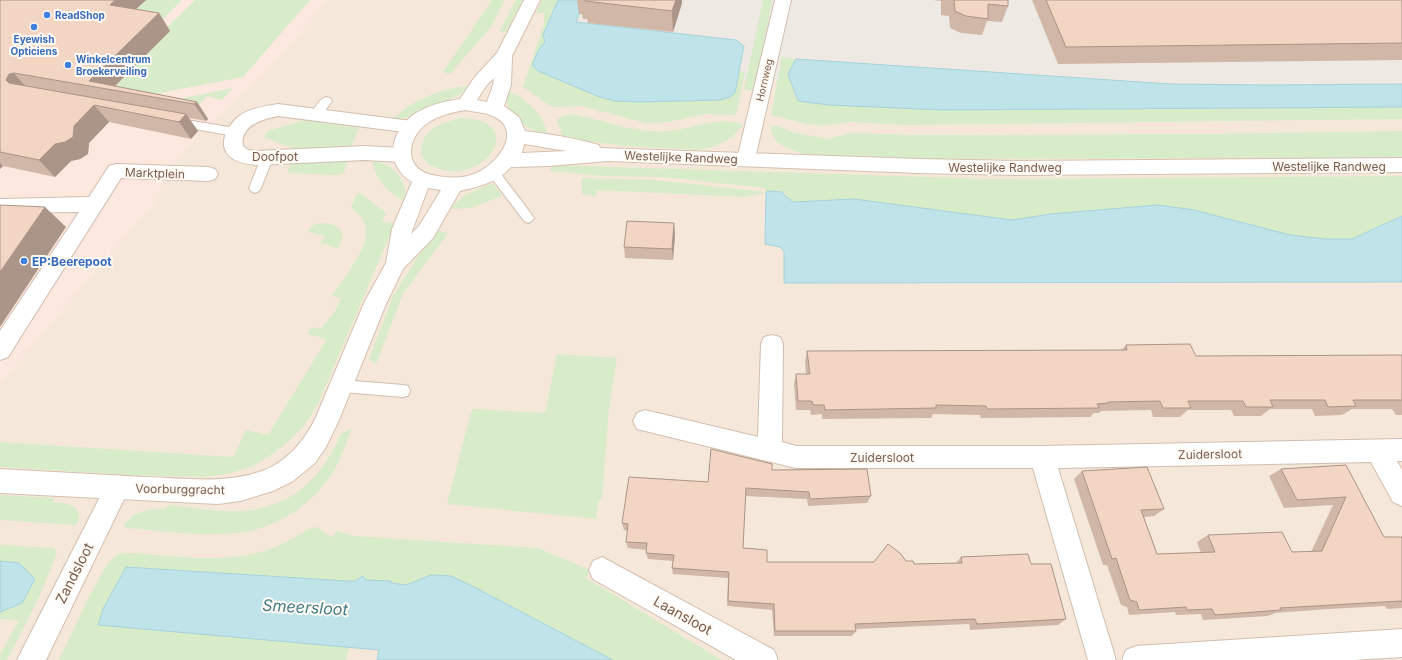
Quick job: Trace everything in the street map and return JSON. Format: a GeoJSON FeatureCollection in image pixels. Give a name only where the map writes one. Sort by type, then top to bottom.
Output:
{"type":"FeatureCollection","features":[{"type":"Feature","properties":{"kind":"street"},"geometry":{"type":"LineString","coordinates":[[466,104],[480,82],[504,56],[532,0]]}},
{"type":"Feature","properties":{"kind":"street","name":"Hornweg"},"geometry":{"type":"LineString","coordinates":[[746,159],[783,0]]}},
{"type":"Feature","properties":{"kind":"street"},"geometry":{"type":"LineString","coordinates":[[494,108],[502,85],[504,56]]}},
{"type":"Feature","properties":{"kind":"street"},"geometry":{"type":"LineString","coordinates":[[466,104],[494,108],[511,120],[516,128],[517,137],[514,152],[494,173],[475,181],[454,185],[437,184],[422,180],[412,173],[405,165],[401,156],[404,141],[412,127],[423,118],[436,111],[451,106],[466,104]]}},
{"type":"Feature","properties":{"kind":"street"},"geometry":{"type":"LineString","coordinates":[[235,132],[248,119],[266,112],[321,108],[412,127]]}},
{"type":"Feature","properties":{"kind":"street","name":"Doofpot"},"geometry":{"type":"LineString","coordinates":[[235,132],[232,140],[233,146],[237,152],[244,156],[256,158],[365,154],[401,156]]}},
{"type":"Feature","properties":{"kind":"street","name":"Westelijke Randweg"},"geometry":{"type":"LineString","coordinates":[[517,137],[554,141],[608,154]]}},
{"type":"Feature","properties":{"kind":"street","name":"Westelijke Randweg"},"geometry":{"type":"LineString","coordinates":[[508,160],[549,160],[608,154],[918,166],[1021,168],[1402,166]]}},
{"type":"Feature","properties":{"kind":"street","name":"Marktplein"},"geometry":{"type":"LineString","coordinates":[[0,350],[116,171],[208,174]]}},
{"type":"Feature","properties":{"kind":"street","name":"Voorburggracht"},"geometry":{"type":"LineString","coordinates":[[396,263],[402,229],[422,180]]}},
{"type":"Feature","properties":{"kind":"street","name":"Voorburggracht"},"geometry":{"type":"LineString","coordinates":[[0,481],[218,492],[240,490],[264,483],[284,473],[306,455],[318,439],[342,386],[375,304],[396,263],[426,232],[454,185]]}},
{"type":"Feature","properties":{"kind":"street"},"geometry":{"type":"LineString","coordinates":[[0,206],[95,204]]}},
{"type":"Feature","properties":{"kind":"street"},"geometry":{"type":"LineString","coordinates":[[770,451],[772,344]]}},
{"type":"Feature","properties":{"kind":"street","name":"Zuidersloot"},"geometry":{"type":"LineString","coordinates":[[645,421],[796,457],[1042,457],[1402,450]]}},
{"type":"Feature","properties":{"kind":"street"},"geometry":{"type":"LineString","coordinates":[[1377,450],[1402,494]]}},
{"type":"Feature","properties":{"kind":"street"},"geometry":{"type":"LineString","coordinates":[[1042,457],[1102,660]]}},
{"type":"Feature","properties":{"kind":"street","name":"Zandsloot"},"geometry":{"type":"LineString","coordinates":[[31,660],[118,487]]}},
{"type":"Feature","properties":{"kind":"street","name":"Laansloot"},"geometry":{"type":"LineString","coordinates":[[602,570],[764,660]]}},
{"type":"Feature","properties":{"kind":"street"},"geometry":{"type":"LineString","coordinates":[[1136,660],[1402,643]]}},
{"type":"Feature","properties":{"kind":"lane"},"geometry":{"type":"LineString","coordinates":[[165,120],[235,132]]}},
{"type":"Feature","properties":{"kind":"lane"},"geometry":{"type":"LineString","coordinates":[[255,188],[267,158]]}},
{"type":"Feature","properties":{"kind":"lane"},"geometry":{"type":"LineString","coordinates":[[494,173],[528,218]]}},
{"type":"Feature","properties":{"kind":"lane"},"geometry":{"type":"LineString","coordinates":[[342,386],[403,391]]}},
{"type":"Feature","properties":{"kind":"shaded area"},"geometry":{"type":"Polygon","coordinates":[[[0,0],[1402,0],[1402,660],[0,660],[0,0]]]}},
{"type":"Feature","properties":{"kind":"shaded area"},"geometry":{"type":"Polygon","coordinates":[[[0,0],[328,0],[268,70],[194,140],[167,173],[154,203],[0,383],[0,0]]]}},
{"type":"Feature","properties":{"kind":"shaded area"},"geometry":{"type":"Polygon","coordinates":[[[583,0],[1402,0],[1402,99],[1007,96],[693,76],[576,22],[583,0]]]}},
{"type":"Feature","properties":{"kind":"green space"},"geometry":{"type":"Polygon","coordinates":[[[146,0],[182,0],[155,27],[123,22],[146,0]]]}},
{"type":"Feature","properties":{"kind":"green space"},"geometry":{"type":"Polygon","coordinates":[[[195,0],[310,0],[243,77],[119,101],[104,98],[170,31],[165,29],[195,0]]]}},
{"type":"Feature","properties":{"kind":"green space"},"geometry":{"type":"Polygon","coordinates":[[[492,0],[505,0],[490,28],[450,74],[443,72],[492,0]]]}},
{"type":"Feature","properties":{"kind":"green space"},"geometry":{"type":"Polygon","coordinates":[[[516,0],[523,0],[506,32],[499,32],[516,0]]]}},
{"type":"Feature","properties":{"kind":"green space"},"geometry":{"type":"Polygon","coordinates":[[[542,0],[558,0],[543,34],[545,42],[539,49],[533,65],[538,71],[597,96],[614,101],[726,99],[735,93],[739,71],[745,72],[736,115],[705,114],[668,122],[646,123],[581,106],[552,107],[523,87],[544,24],[544,13],[536,13],[542,0]]]}},
{"type":"Feature","properties":{"kind":"green space"},"geometry":{"type":"Polygon","coordinates":[[[763,0],[772,0],[755,91],[744,89],[763,0]]]}},
{"type":"Feature","properties":{"kind":"green space"},"geometry":{"type":"Polygon","coordinates":[[[782,57],[796,59],[788,74],[798,101],[829,105],[942,110],[1402,107],[1402,119],[904,125],[851,122],[823,126],[807,124],[771,115],[782,57]]]}},
{"type":"Feature","properties":{"kind":"green space"},"geometry":{"type":"Polygon","coordinates":[[[469,86],[458,95],[415,115],[397,120],[391,120],[417,101],[448,89],[469,86]]]}},
{"type":"Feature","properties":{"kind":"green space"},"geometry":{"type":"Polygon","coordinates":[[[233,88],[222,100],[207,96],[190,115],[143,106],[233,88]]]}},
{"type":"Feature","properties":{"kind":"green space"},"geometry":{"type":"Polygon","coordinates":[[[508,92],[511,92],[529,104],[539,114],[547,134],[532,130],[518,120],[509,107],[507,100],[508,92]]]}},
{"type":"Feature","properties":{"kind":"green space"},"geometry":{"type":"Polygon","coordinates":[[[573,114],[624,127],[650,131],[676,130],[718,122],[743,125],[732,137],[724,142],[713,147],[698,150],[627,146],[563,138],[557,120],[562,116],[573,114]]]}},
{"type":"Feature","properties":{"kind":"green space"},"geometry":{"type":"Polygon","coordinates":[[[462,118],[483,122],[494,130],[496,140],[492,152],[483,162],[469,169],[452,171],[434,167],[424,160],[421,152],[422,142],[430,131],[449,121],[462,118]]]}},
{"type":"Feature","properties":{"kind":"green space"},"geometry":{"type":"Polygon","coordinates":[[[306,120],[359,128],[350,149],[302,151],[265,138],[266,133],[270,130],[306,120]]]}},
{"type":"Feature","properties":{"kind":"green space"},"geometry":{"type":"Polygon","coordinates":[[[775,125],[792,132],[827,139],[852,133],[915,135],[1208,134],[1402,131],[1402,158],[929,159],[807,155],[779,143],[774,138],[772,133],[771,127],[775,125]]]}},
{"type":"Feature","properties":{"kind":"green space"},"geometry":{"type":"Polygon","coordinates":[[[347,161],[344,173],[336,175],[287,173],[291,164],[347,161]]]}},
{"type":"Feature","properties":{"kind":"green space"},"geometry":{"type":"Polygon","coordinates":[[[373,161],[393,169],[398,174],[404,186],[405,201],[393,194],[383,185],[376,174],[373,161]]]}},
{"type":"Feature","properties":{"kind":"green space"},"geometry":{"type":"Polygon","coordinates":[[[552,165],[991,179],[1402,176],[1402,216],[1352,239],[1325,239],[1290,235],[1194,210],[1158,205],[1051,214],[1012,220],[854,199],[794,202],[782,192],[766,192],[765,188],[663,177],[603,176],[550,171],[552,165]]]}},
{"type":"Feature","properties":{"kind":"green space"},"geometry":{"type":"Polygon","coordinates":[[[582,178],[654,180],[766,192],[746,197],[597,190],[596,196],[582,194],[582,178]]]}},
{"type":"Feature","properties":{"kind":"green space"},"geometry":{"type":"Polygon","coordinates":[[[490,184],[494,185],[502,196],[471,208],[450,209],[463,196],[490,184]]]}},
{"type":"Feature","properties":{"kind":"green space"},"geometry":{"type":"Polygon","coordinates":[[[357,193],[362,194],[386,213],[382,222],[395,223],[318,404],[304,426],[287,443],[251,467],[227,474],[204,477],[129,475],[0,467],[0,442],[233,457],[246,430],[268,435],[327,339],[307,334],[312,327],[321,329],[335,311],[341,298],[332,296],[356,261],[365,241],[366,232],[364,221],[360,215],[351,208],[357,193]]]}},
{"type":"Feature","properties":{"kind":"green space"},"geometry":{"type":"Polygon","coordinates":[[[320,223],[334,225],[339,229],[343,236],[338,248],[320,243],[325,236],[308,232],[313,225],[320,223]]]}},
{"type":"Feature","properties":{"kind":"green space"},"geometry":{"type":"Polygon","coordinates":[[[435,230],[448,233],[403,294],[376,364],[369,359],[393,296],[435,230]]]}},
{"type":"Feature","properties":{"kind":"green space"},"geometry":{"type":"Polygon","coordinates":[[[557,354],[617,358],[609,409],[602,499],[599,499],[596,519],[447,504],[472,409],[545,413],[557,354]]]}},
{"type":"Feature","properties":{"kind":"green space"},"geometry":{"type":"Polygon","coordinates":[[[352,428],[338,462],[331,475],[319,491],[299,509],[275,522],[250,531],[223,534],[182,533],[127,528],[124,526],[137,514],[149,510],[166,509],[168,505],[212,510],[238,511],[273,505],[288,498],[314,477],[324,464],[341,433],[352,428]]]}},
{"type":"Feature","properties":{"kind":"green space"},"geometry":{"type":"Polygon","coordinates":[[[0,495],[55,498],[53,502],[67,504],[75,508],[78,511],[79,521],[75,525],[0,520],[0,495]]]}},
{"type":"Feature","properties":{"kind":"green space"},"geometry":{"type":"Polygon","coordinates":[[[315,527],[331,537],[337,531],[354,536],[538,548],[590,570],[586,578],[722,660],[613,660],[474,587],[425,577],[406,585],[364,580],[347,581],[127,567],[103,609],[99,625],[349,647],[346,660],[59,660],[88,599],[109,561],[118,554],[132,553],[203,558],[239,556],[273,548],[315,527]]]}},
{"type":"Feature","properties":{"kind":"green space"},"geometry":{"type":"Polygon","coordinates":[[[0,545],[54,548],[57,553],[40,595],[7,660],[0,660],[0,655],[19,620],[0,619],[0,612],[22,603],[19,563],[0,561],[0,545]]]}},
{"type":"Feature","properties":{"kind":"water"},"geometry":{"type":"Polygon","coordinates":[[[558,0],[585,0],[576,22],[736,40],[744,46],[735,93],[730,97],[720,100],[640,102],[614,101],[597,96],[538,71],[532,65],[539,49],[545,42],[543,35],[558,0]]]}},
{"type":"Feature","properties":{"kind":"water"},"geometry":{"type":"Polygon","coordinates":[[[796,59],[1171,84],[1402,84],[1402,107],[942,110],[829,105],[798,101],[788,74],[796,59]]]}},
{"type":"Feature","properties":{"kind":"water"},"geometry":{"type":"Polygon","coordinates":[[[766,192],[782,192],[794,202],[854,199],[1012,220],[1051,214],[1158,205],[1194,210],[1290,235],[1325,239],[1352,239],[1402,216],[1402,282],[784,283],[784,251],[780,247],[765,244],[766,192]]]}},
{"type":"Feature","properties":{"kind":"water"},"geometry":{"type":"Polygon","coordinates":[[[0,561],[19,563],[35,579],[22,603],[0,612],[0,561]]]}},
{"type":"Feature","properties":{"kind":"water","name":"Smeersloot"},"geometry":{"type":"Polygon","coordinates":[[[126,567],[347,581],[355,581],[363,576],[365,580],[391,581],[391,583],[406,585],[431,575],[451,576],[613,660],[377,660],[379,650],[98,625],[103,609],[126,567]]]}},
{"type":"Feature","properties":{"kind":"building","name":"Winkelcentrum Broekerveiling"},"geometry":{"type":"Polygon","coordinates":[[[0,0],[115,0],[110,5],[159,13],[89,81],[197,102],[194,104],[14,73],[9,74],[6,80],[9,83],[186,114],[179,122],[94,105],[74,126],[73,137],[65,142],[55,144],[39,160],[0,152],[0,0]]]}},
{"type":"Feature","properties":{"kind":"building"},"geometry":{"type":"Polygon","coordinates":[[[585,0],[676,0],[672,11],[585,0]]]}},
{"type":"Feature","properties":{"kind":"building"},"geometry":{"type":"Polygon","coordinates":[[[954,0],[1008,0],[1008,6],[988,4],[988,19],[966,16],[955,11],[954,0]]]}},
{"type":"Feature","properties":{"kind":"building"},"geometry":{"type":"Polygon","coordinates":[[[1046,0],[1402,0],[1402,43],[1066,47],[1046,0]]]}},
{"type":"Feature","properties":{"kind":"building"},"geometry":{"type":"Polygon","coordinates":[[[0,205],[45,207],[0,272],[0,205]]]}},
{"type":"Feature","properties":{"kind":"building"},"geometry":{"type":"Polygon","coordinates":[[[627,221],[674,223],[672,249],[624,247],[627,221]]]}},
{"type":"Feature","properties":{"kind":"building"},"geometry":{"type":"Polygon","coordinates":[[[1190,344],[1196,356],[1402,355],[1402,400],[1353,400],[1356,406],[1328,407],[1325,400],[1270,400],[1273,407],[1246,407],[1243,401],[1188,401],[1191,408],[1163,408],[1160,401],[1108,402],[1097,404],[1099,408],[987,409],[986,406],[936,405],[936,408],[825,410],[824,405],[813,405],[812,401],[798,401],[796,374],[810,374],[807,351],[1127,350],[1126,345],[1190,344]]]}},
{"type":"Feature","properties":{"kind":"building"},"geometry":{"type":"Polygon","coordinates":[[[711,449],[772,464],[772,470],[867,469],[871,496],[810,499],[809,492],[746,488],[743,548],[767,550],[767,562],[874,562],[888,544],[900,553],[906,561],[913,561],[914,564],[962,563],[961,557],[1028,554],[1031,564],[1051,564],[1066,619],[977,624],[975,619],[855,624],[856,631],[775,631],[774,604],[728,601],[729,572],[672,568],[674,555],[646,553],[647,543],[626,542],[628,524],[622,523],[629,477],[708,482],[711,449]]]}},
{"type":"Feature","properties":{"kind":"building"},"geometry":{"type":"Polygon","coordinates":[[[1346,465],[1384,537],[1402,537],[1402,602],[1280,608],[1281,610],[1215,615],[1212,609],[1187,610],[1186,607],[1139,610],[1137,602],[1130,600],[1116,558],[1112,559],[1082,471],[1147,467],[1164,509],[1141,510],[1157,554],[1215,552],[1208,535],[1282,532],[1292,552],[1322,551],[1346,497],[1297,500],[1281,469],[1346,465]]]}},
{"type":"Feature","properties":{"kind":"place","name":"ReadShop"},"geometry":{"type":"Point","coordinates":[47,15]}},
{"type":"Feature","properties":{"kind":"place","name":"Eyewish Opticiens"},"geometry":{"type":"Point","coordinates":[34,27]}},
{"type":"Feature","properties":{"kind":"place","name":"Winkelcentrum Broekerveiling"},"geometry":{"type":"Point","coordinates":[68,65]}},
{"type":"Feature","properties":{"kind":"place","name":"EP:Beerepoot"},"geometry":{"type":"Point","coordinates":[24,261]}}]}
